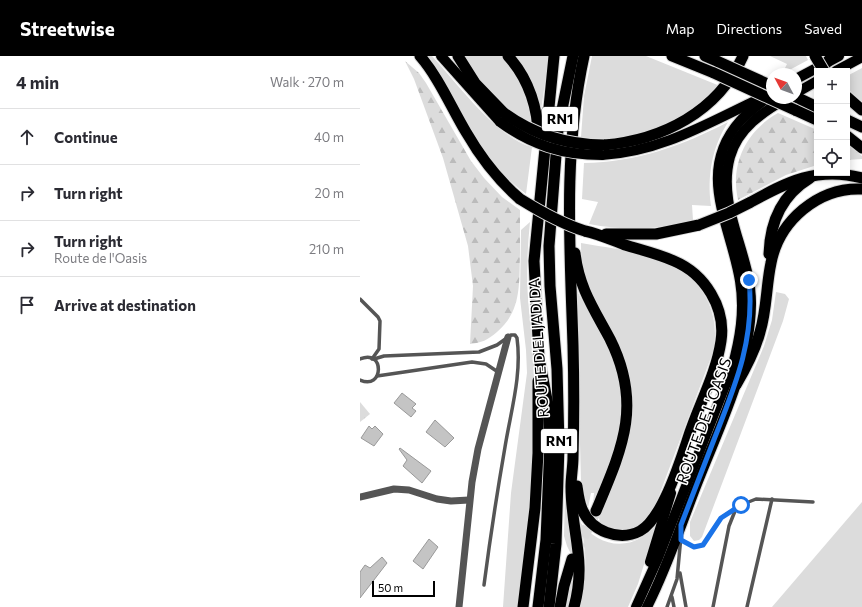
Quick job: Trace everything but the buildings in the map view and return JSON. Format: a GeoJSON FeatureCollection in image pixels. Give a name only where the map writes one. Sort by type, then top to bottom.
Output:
{"type":"FeatureCollection","features":[{"type":"Feature","properties":{"kind":"highway"},"geometry":{"type":"LineString","coordinates":[[420,56],[436,79],[479,154],[498,178],[520,199],[549,217],[570,226],[591,232],[683,266],[704,284],[718,307],[722,334],[718,354],[667,495],[650,523],[638,532],[622,535],[614,535],[599,530],[587,518],[582,509],[578,494],[573,457]]}},
{"type":"Feature","properties":{"kind":"highway"},"geometry":{"type":"LineString","coordinates":[[458,56],[475,83],[502,117],[556,140],[603,150],[646,138],[670,129],[687,120],[703,108],[721,90],[743,56]]}},
{"type":"Feature","properties":{"kind":"highway"},"geometry":{"type":"LineString","coordinates":[[508,56],[525,79],[534,105],[538,126],[538,158],[542,189]]}},
{"type":"Feature","properties":{"kind":"highway","name":"RN1"},"geometry":{"type":"LineString","coordinates":[[542,189],[550,84],[554,56]]}},
{"type":"Feature","properties":{"kind":"highway","name":"ROUTE D'EL JADIDA"},"geometry":{"type":"LineString","coordinates":[[550,607],[556,544],[560,445],[558,369],[549,265],[558,129],[573,56]]}},
{"type":"Feature","properties":{"kind":"highway"},"geometry":{"type":"LineString","coordinates":[[574,607],[579,582],[580,557],[572,501],[573,457],[569,198],[574,115],[584,56]]}},
{"type":"Feature","properties":{"kind":"highway"},"geometry":{"type":"LineString","coordinates":[[672,56],[714,73],[814,119]]}},
{"type":"Feature","properties":{"kind":"highway"},"geometry":{"type":"LineString","coordinates":[[705,56],[766,83]]}},
{"type":"Feature","properties":{"kind":"highway"},"geometry":{"type":"LineString","coordinates":[[815,56],[828,63]]}},
{"type":"Feature","properties":{"kind":"highway"},"geometry":{"type":"LineString","coordinates":[[802,99],[814,105]]}},
{"type":"Feature","properties":{"kind":"highway"},"geometry":{"type":"LineString","coordinates":[[850,100],[862,110]]}},
{"type":"Feature","properties":{"kind":"highway"},"geometry":{"type":"LineString","coordinates":[[850,121],[862,127]]}},
{"type":"Feature","properties":{"kind":"highway"},"geometry":{"type":"LineString","coordinates":[[850,138],[862,148]]}},
{"type":"Feature","properties":{"kind":"highway"},"geometry":{"type":"LineString","coordinates":[[591,232],[626,236],[656,234],[699,226],[749,203],[786,183],[814,175]]}},
{"type":"Feature","properties":{"kind":"highway"},"geometry":{"type":"LineString","coordinates":[[850,175],[862,178]]}},
{"type":"Feature","properties":{"kind":"highway"},"geometry":{"type":"LineString","coordinates":[[736,384],[750,359],[766,310],[771,235],[779,209],[794,190],[814,176]]}},
{"type":"Feature","properties":{"kind":"highway","name":"ROUTE D'EL JADIDA"},"geometry":{"type":"LineString","coordinates":[[538,607],[546,540],[550,475],[548,405],[539,358],[534,261],[542,189]]}},
{"type":"Feature","properties":{"kind":"highway"},"geometry":{"type":"LineString","coordinates":[[770,264],[776,245],[786,228],[807,206],[831,193],[849,189],[862,189]]}},
{"type":"Feature","properties":{"kind":"highway"},"geometry":{"type":"LineString","coordinates":[[569,198],[576,260],[582,285],[592,309],[615,352],[623,374],[627,398],[626,425],[620,452],[596,511]]}},
{"type":"Feature","properties":{"kind":"highway"},"geometry":{"type":"LineString","coordinates":[[523,607],[535,508],[538,454],[539,358]]}},
{"type":"Feature","properties":{"kind":"highway"},"geometry":{"type":"LineString","coordinates":[[560,607],[565,580],[572,559]]}},
{"type":"Feature","properties":{"kind":"main road"},"geometry":{"type":"LineString","coordinates":[[441,56],[502,117]]}},
{"type":"Feature","properties":{"kind":"main road"},"geometry":{"type":"LineString","coordinates":[[802,76],[839,56]]}},
{"type":"Feature","properties":{"kind":"main road"},"geometry":{"type":"LineString","coordinates":[[842,68],[862,57]]}},
{"type":"Feature","properties":{"kind":"main road"},"geometry":{"type":"LineString","coordinates":[[802,92],[814,83]]}},
{"type":"Feature","properties":{"kind":"main road"},"geometry":{"type":"LineString","coordinates":[[603,150],[631,153],[659,146],[766,96]]}},
{"type":"Feature","properties":{"kind":"main road","name":"ROUTE DE L'OASIS"},"geometry":{"type":"LineString","coordinates":[[636,607],[661,551],[732,368],[739,339],[742,317],[740,280],[720,201],[717,176],[719,161],[725,144],[733,130],[748,113],[766,98]]}},
{"type":"Feature","properties":{"kind":"main road","name":"ROUTE DE L'OASIS"},"geometry":{"type":"LineString","coordinates":[[647,607],[736,384],[748,336],[751,303],[745,263],[730,208],[727,179],[728,166],[735,144],[746,129],[759,116],[778,104]]}},
{"type":"Feature","properties":{"kind":"main road"},"geometry":{"type":"LineString","coordinates":[[642,594],[683,452]]}},
{"type":"Feature","properties":{"kind":"street"},"geometry":{"type":"LineString","coordinates":[[459,607],[469,500],[478,449],[508,337]]}},
{"type":"Feature","properties":{"kind":"street"},"geometry":{"type":"LineString","coordinates":[[360,497],[394,489],[409,490],[437,499],[451,501],[469,500]]}},
{"type":"Feature","properties":{"kind":"lane"},"geometry":{"type":"LineString","coordinates":[[360,299],[378,317],[381,324],[378,349],[373,359]]}},
{"type":"Feature","properties":{"kind":"lane"},"geometry":{"type":"LineString","coordinates":[[360,305],[366,304]]}},
{"type":"Feature","properties":{"kind":"lane"},"geometry":{"type":"LineString","coordinates":[[360,359],[366,357],[373,359],[384,356],[479,352],[497,345],[513,334],[517,338],[518,373],[497,492],[484,585]]}},
{"type":"Feature","properties":{"kind":"lane"},"geometry":{"type":"LineString","coordinates":[[373,359],[379,367],[377,376]]}},
{"type":"Feature","properties":{"kind":"lane"},"geometry":{"type":"LineString","coordinates":[[360,383],[372,380],[377,376],[472,362],[486,364],[499,372]]}},
{"type":"Feature","properties":{"kind":"lane"},"geometry":{"type":"LineString","coordinates":[[360,380],[366,382]]}},
{"type":"Feature","properties":{"kind":"lane"},"geometry":{"type":"LineString","coordinates":[[681,540],[694,547],[703,545],[721,518],[741,505],[756,499],[812,502]]}},
{"type":"Feature","properties":{"kind":"lane"},"geometry":{"type":"LineString","coordinates":[[747,607],[772,499]]}},
{"type":"Feature","properties":{"kind":"lane"},"geometry":{"type":"LineString","coordinates":[[713,607],[729,526],[735,511],[741,505]]}},
{"type":"Feature","properties":{"kind":"lane"},"geometry":{"type":"LineString","coordinates":[[667,607],[672,597],[679,570],[681,525]]}},
{"type":"Feature","properties":{"kind":"lane"},"geometry":{"type":"LineString","coordinates":[[679,570],[686,607]]}},
{"type":"Feature","properties":{"kind":"lane"},"geometry":{"type":"LineString","coordinates":[[672,597],[674,607]]}},
{"type":"Feature","properties":{"kind":"green space"},"geometry":{"type":"Polygon","coordinates":[[[426,56],[432,56],[478,108],[505,133],[519,142],[532,147],[526,194],[514,185],[487,157],[468,128],[442,79],[426,56]]]}},
{"type":"Feature","properties":{"kind":"green space"},"geometry":{"type":"Polygon","coordinates":[[[463,56],[502,56],[513,71],[525,95],[531,122],[512,112],[489,93],[463,56]]]}},
{"type":"Feature","properties":{"kind":"green space"},"geometry":{"type":"Polygon","coordinates":[[[513,56],[549,56],[541,110],[537,99],[513,56]]]}},
{"type":"Feature","properties":{"kind":"green space"},"geometry":{"type":"Polygon","coordinates":[[[592,56],[646,56],[720,86],[690,112],[651,131],[637,135],[609,139],[581,137],[584,96],[592,56]]]}},
{"type":"Feature","properties":{"kind":"green space"},"geometry":{"type":"Polygon","coordinates":[[[770,56],[806,56],[808,60],[793,68],[785,68],[787,64],[770,56]]]}},
{"type":"Feature","properties":{"kind":"green space"},"geometry":{"type":"Polygon","coordinates":[[[405,61],[419,73],[426,83],[471,161],[484,178],[502,197],[520,210],[520,275],[518,296],[515,306],[505,324],[497,332],[484,341],[478,343],[470,344],[473,286],[468,246],[443,158],[414,79],[405,61]]]}},
{"type":"Feature","properties":{"kind":"green space"},"geometry":{"type":"Polygon","coordinates":[[[862,68],[862,102],[850,91],[850,74],[862,68]]]}},
{"type":"Feature","properties":{"kind":"green space"},"geometry":{"type":"Polygon","coordinates":[[[778,113],[814,129],[814,166],[786,175],[738,200],[736,174],[739,161],[749,139],[767,120],[778,113]]]}},
{"type":"Feature","properties":{"kind":"green space"},"geometry":{"type":"Polygon","coordinates":[[[728,122],[718,142],[712,162],[710,173],[711,206],[692,205],[693,220],[654,228],[616,228],[589,224],[598,202],[582,199],[584,163],[622,160],[658,151],[711,131],[728,122]]]}},
{"type":"Feature","properties":{"kind":"green space"},"geometry":{"type":"Polygon","coordinates":[[[850,146],[862,156],[862,159],[850,160],[850,146]]]}},
{"type":"Feature","properties":{"kind":"green space"},"geometry":{"type":"Polygon","coordinates":[[[530,222],[527,288],[536,379],[533,465],[517,607],[503,607],[511,493],[527,373],[520,298],[521,230],[530,222]]]}},
{"type":"Feature","properties":{"kind":"green space"},"geometry":{"type":"Polygon","coordinates":[[[581,243],[640,253],[659,259],[673,266],[686,274],[705,295],[711,308],[714,322],[715,337],[713,352],[657,501],[642,524],[630,531],[624,532],[606,527],[600,523],[599,518],[630,435],[633,405],[631,383],[622,352],[587,285],[582,266],[581,243]]]}},
{"type":"Feature","properties":{"kind":"green space"},"geometry":{"type":"Polygon","coordinates":[[[576,289],[610,350],[618,370],[622,390],[620,429],[615,448],[593,505],[594,493],[591,493],[588,508],[581,482],[576,289]]]}},
{"type":"Feature","properties":{"kind":"green space"},"geometry":{"type":"Polygon","coordinates":[[[776,292],[785,294],[789,299],[783,321],[702,537],[699,540],[694,541],[690,536],[690,522],[764,346],[772,320],[776,292]]]}},
{"type":"Feature","properties":{"kind":"green space"},"geometry":{"type":"Polygon","coordinates":[[[360,402],[370,414],[360,422],[360,402]]]}},
{"type":"Feature","properties":{"kind":"green space"},"geometry":{"type":"Polygon","coordinates":[[[567,489],[578,563],[570,607],[564,607],[573,558],[564,536],[565,490],[567,489]]]}},
{"type":"Feature","properties":{"kind":"green space"},"geometry":{"type":"Polygon","coordinates":[[[862,502],[862,607],[772,607],[862,502]]]}},
{"type":"Feature","properties":{"kind":"green space"},"geometry":{"type":"Polygon","coordinates":[[[580,522],[593,535],[608,542],[617,544],[634,541],[642,537],[656,525],[638,584],[628,607],[579,607],[584,586],[586,565],[580,522]]]}},
{"type":"Feature","properties":{"kind":"tunnel"},"geometry":{"type":"LineString","coordinates":[[576,552],[596,511]]}},
{"type":"Feature","properties":{"kind":"route"},"geometry":{"type":"LineString","coordinates":[[741,505],[721,518],[709,539],[700,547],[694,547],[681,540],[681,525],[736,384],[745,351],[751,319],[749,280]]}}]}
